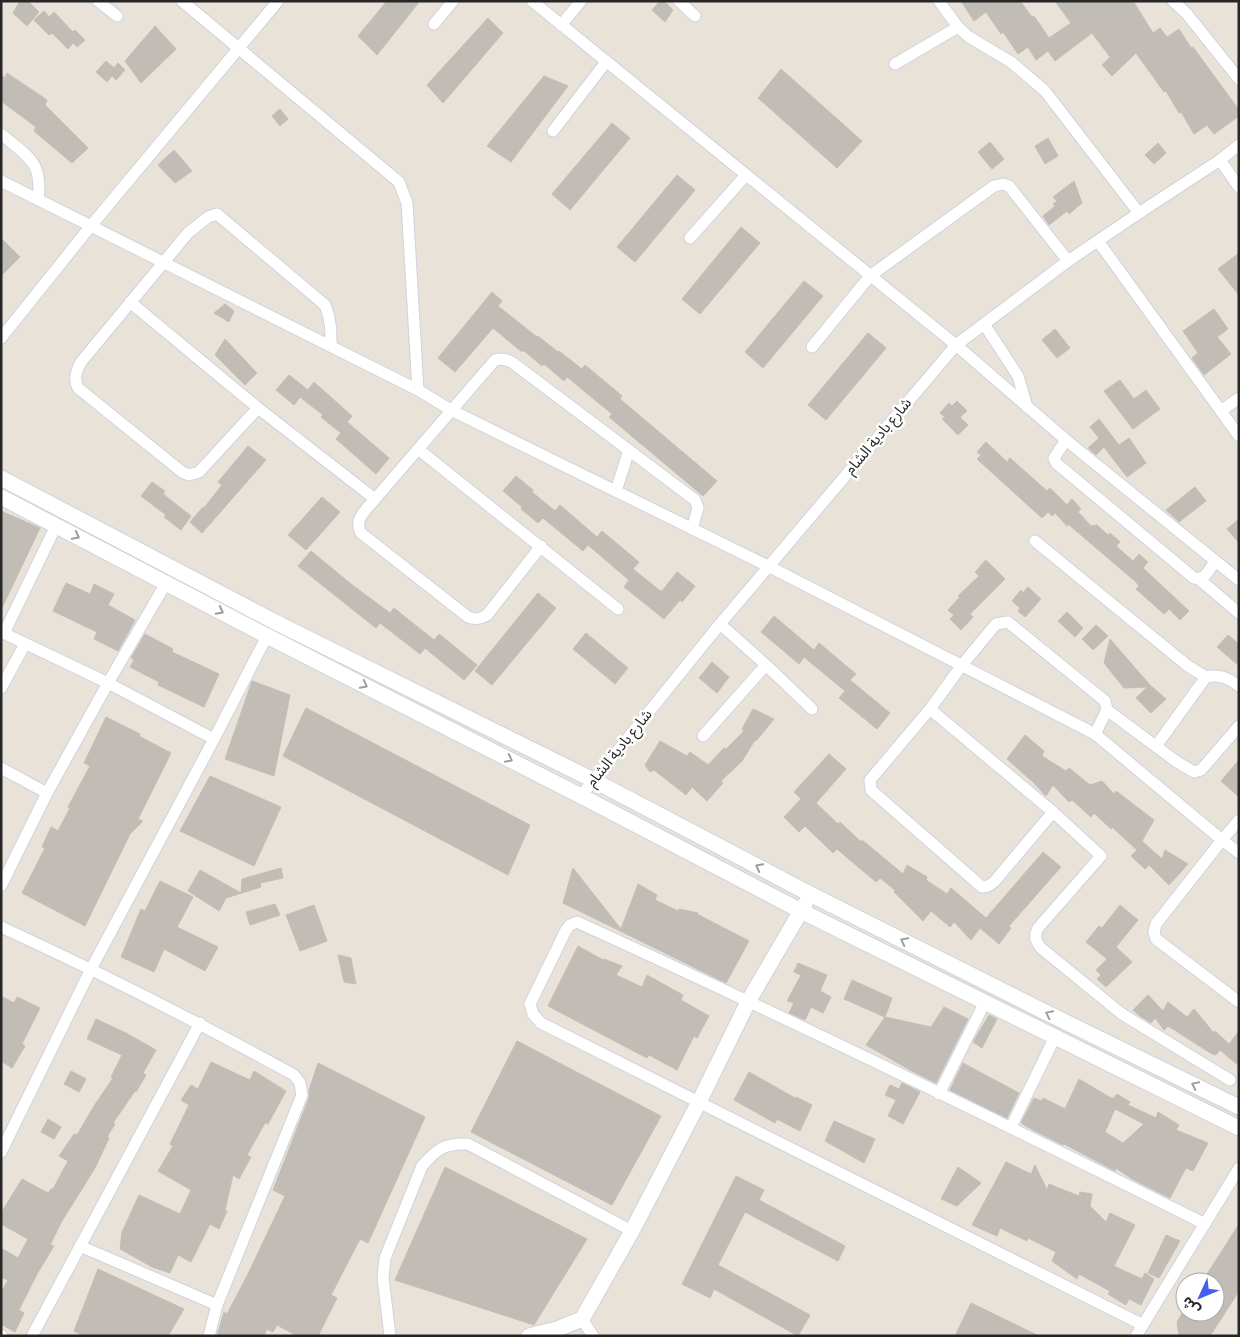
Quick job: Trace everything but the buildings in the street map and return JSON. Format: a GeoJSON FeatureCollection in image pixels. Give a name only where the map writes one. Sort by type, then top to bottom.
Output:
{"type":"FeatureCollection","features":[{"type":"Feature","properties":{"kind":"street"},"geometry":{"type":"LineString","coordinates":[[98,1],[116,16]]}},
{"type":"Feature","properties":{"kind":"street"},"geometry":{"type":"LineString","coordinates":[[182,1],[399,182],[407,203],[418,390]]}},
{"type":"Feature","properties":{"kind":"street"},"geometry":{"type":"LineString","coordinates":[[1,338],[90,227],[278,1]]}},
{"type":"Feature","properties":{"kind":"street"},"geometry":{"type":"LineString","coordinates":[[434,24],[453,1]]}},
{"type":"Feature","properties":{"kind":"street"},"geometry":{"type":"LineString","coordinates":[[532,1],[956,345],[1066,440],[1239,580]]}},
{"type":"Feature","properties":{"kind":"street"},"geometry":{"type":"LineString","coordinates":[[562,25],[581,1]]}},
{"type":"Feature","properties":{"kind":"street"},"geometry":{"type":"LineString","coordinates":[[679,1],[695,16]]}},
{"type":"Feature","properties":{"kind":"street"},"geometry":{"type":"LineString","coordinates":[[939,1],[958,27],[983,46],[1011,62],[1045,91],[1139,212]]}},
{"type":"Feature","properties":{"kind":"street"},"geometry":{"type":"LineString","coordinates":[[1173,1],[1187,14],[1239,79]]}},
{"type":"Feature","properties":{"kind":"street"},"geometry":{"type":"LineString","coordinates":[[895,64],[958,27]]}},
{"type":"Feature","properties":{"kind":"street"},"geometry":{"type":"LineString","coordinates":[[553,130],[606,62]]}},
{"type":"Feature","properties":{"kind":"street"},"geometry":{"type":"LineString","coordinates":[[1,134],[34,162],[40,183],[38,200]]}},
{"type":"Feature","properties":{"kind":"street","name":"شارع بادية الشام"},"geometry":{"type":"LineString","coordinates":[[581,796],[768,566],[956,345],[1068,261],[1239,146]]}},
{"type":"Feature","properties":{"kind":"street"},"geometry":{"type":"LineString","coordinates":[[1220,160],[1239,187]]}},
{"type":"Feature","properties":{"kind":"street"},"geometry":{"type":"LineString","coordinates":[[690,238],[746,175]]}},
{"type":"Feature","properties":{"kind":"street"},"geometry":{"type":"LineString","coordinates":[[1,181],[418,390],[451,410],[768,566],[1094,734],[1239,853]]}},
{"type":"Feature","properties":{"kind":"street"},"geometry":{"type":"LineString","coordinates":[[812,347],[870,276],[994,186],[1003,184],[1009,186],[1068,261]]}},
{"type":"Feature","properties":{"kind":"street"},"geometry":{"type":"LineString","coordinates":[[258,408],[199,472],[189,475],[182,472],[82,392],[75,383],[76,371],[130,302],[188,233],[208,217],[217,214],[325,305],[331,327],[331,346]]}},
{"type":"Feature","properties":{"kind":"street"},"geometry":{"type":"LineString","coordinates":[[1098,241],[1239,436]]}},
{"type":"Feature","properties":{"kind":"street"},"geometry":{"type":"LineString","coordinates":[[130,302],[258,408],[375,498]]}},
{"type":"Feature","properties":{"kind":"street"},"geometry":{"type":"LineString","coordinates":[[984,324],[1018,376],[1027,407]]}},
{"type":"Feature","properties":{"kind":"street"},"geometry":{"type":"LineString","coordinates":[[541,546],[487,615],[479,619],[472,619],[359,529],[359,518],[375,498],[495,360],[508,360],[695,500],[698,508],[692,529]]}},
{"type":"Feature","properties":{"kind":"street"},"geometry":{"type":"LineString","coordinates":[[1221,411],[1239,398]]}},
{"type":"Feature","properties":{"kind":"street"},"geometry":{"type":"LineString","coordinates":[[1066,440],[1055,455],[1056,463],[1239,613]]}},
{"type":"Feature","properties":{"kind":"street"},"geometry":{"type":"LineString","coordinates":[[418,449],[618,609]]}},
{"type":"Feature","properties":{"kind":"street"},"geometry":{"type":"LineString","coordinates":[[616,491],[629,450]]}},
{"type":"Feature","properties":{"kind":"street"},"geometry":{"type":"LineString","coordinates":[[1,478],[278,624],[593,780],[810,894],[1239,1107]]}},
{"type":"Feature","properties":{"kind":"street"},"geometry":{"type":"LineString","coordinates":[[1,497],[801,911],[1239,1128]]}},
{"type":"Feature","properties":{"kind":"street"},"geometry":{"type":"LineString","coordinates":[[56,526],[3,632],[108,683],[214,740]]}},
{"type":"Feature","properties":{"kind":"street"},"geometry":{"type":"LineString","coordinates":[[1035,541],[1188,666],[1206,677]]}},
{"type":"Feature","properties":{"kind":"street"},"geometry":{"type":"LineString","coordinates":[[1199,579],[1204,578],[1215,561]]}},
{"type":"Feature","properties":{"kind":"street"},"geometry":{"type":"LineString","coordinates":[[1,886],[47,793],[166,583]]}},
{"type":"Feature","properties":{"kind":"street"},"geometry":{"type":"LineString","coordinates":[[1053,812],[994,882],[982,887],[870,790],[870,780],[930,709],[962,665],[996,624],[1008,622],[1104,701],[1107,710],[1194,772],[1201,770],[1239,726]]}},
{"type":"Feature","properties":{"kind":"street"},"geometry":{"type":"LineString","coordinates":[[720,624],[812,709]]}},
{"type":"Feature","properties":{"kind":"street"},"geometry":{"type":"LineString","coordinates":[[1,1152],[91,969],[214,740],[267,636]]}},
{"type":"Feature","properties":{"kind":"street"},"geometry":{"type":"LineString","coordinates":[[1,688],[25,644]]}},
{"type":"Feature","properties":{"kind":"street"},"geometry":{"type":"LineString","coordinates":[[703,736],[766,665]]}},
{"type":"Feature","properties":{"kind":"street"},"geometry":{"type":"LineString","coordinates":[[1156,746],[1206,677],[1215,675],[1227,678],[1239,686]]}},
{"type":"Feature","properties":{"kind":"street"},"geometry":{"type":"LineString","coordinates":[[416,711],[423,696]]}},
{"type":"Feature","properties":{"kind":"street"},"geometry":{"type":"LineString","coordinates":[[930,709],[1053,812],[1101,856],[1038,928],[1035,934],[1035,941],[1041,948],[1122,1014],[1230,1080]]}},
{"type":"Feature","properties":{"kind":"street"},"geometry":{"type":"LineString","coordinates":[[1094,734],[1107,710]]}},
{"type":"Feature","properties":{"kind":"street"},"geometry":{"type":"LineString","coordinates":[[1,768],[47,793]]}},
{"type":"Feature","properties":{"kind":"street"},"geometry":{"type":"LineString","coordinates":[[1239,820],[1156,924],[1154,932],[1156,939],[1239,1002]]}},
{"type":"Feature","properties":{"kind":"street"},"geometry":{"type":"LineString","coordinates":[[529,1336],[557,1329],[582,1319],[632,1231],[749,1000],[810,894]]}},
{"type":"Feature","properties":{"kind":"street"},"geometry":{"type":"LineString","coordinates":[[1143,1325],[540,1023],[533,1014],[530,1004],[566,930],[576,922],[749,1000],[1011,1127],[1205,1224]]}},
{"type":"Feature","properties":{"kind":"street"},"geometry":{"type":"LineString","coordinates":[[1,927],[200,1023],[294,1075],[300,1083],[302,1094],[217,1305],[209,1336]]}},
{"type":"Feature","properties":{"kind":"street"},"geometry":{"type":"LineString","coordinates":[[940,1094],[985,1002]]}},
{"type":"Feature","properties":{"kind":"street"},"geometry":{"type":"LineString","coordinates":[[32,1336],[200,1023]]}},
{"type":"Feature","properties":{"kind":"street"},"geometry":{"type":"LineString","coordinates":[[1011,1127],[1055,1037]]}},
{"type":"Feature","properties":{"kind":"street"},"geometry":{"type":"LineString","coordinates":[[390,1336],[383,1278],[385,1258],[422,1166],[443,1147],[454,1144],[468,1144],[632,1231]]}},
{"type":"Feature","properties":{"kind":"street"},"geometry":{"type":"LineString","coordinates":[[1136,1336],[1239,1168]]}},
{"type":"Feature","properties":{"kind":"street"},"geometry":{"type":"LineString","coordinates":[[80,1246],[217,1305]]}},
{"type":"Feature","properties":{"kind":"street"},"geometry":{"type":"LineString","coordinates":[[582,1319],[593,1336]]}}]}
